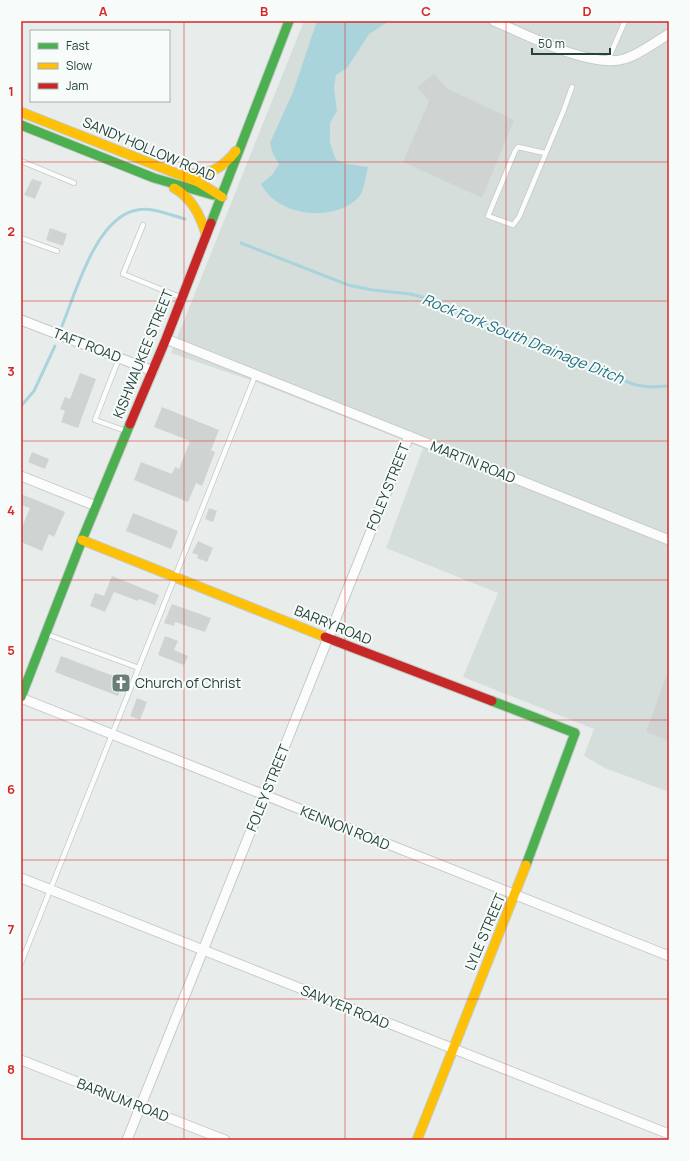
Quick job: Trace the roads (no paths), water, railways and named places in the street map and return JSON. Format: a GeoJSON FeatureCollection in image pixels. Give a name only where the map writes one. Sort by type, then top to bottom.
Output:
{"type":"FeatureCollection","features":[{"type":"Feature","properties":{"kind":"street","name":"KISHWAUKEE STREET"},"geometry":{"type":"LineString","coordinates":[[21,698],[82,540],[166,339],[289,21]]}},
{"type":"Feature","properties":{"kind":"street"},"geometry":{"type":"LineString","coordinates":[[494,21],[580,56],[607,62],[624,59],[669,34]]}},
{"type":"Feature","properties":{"kind":"street","name":"SANDY HOLLOW ROAD"},"geometry":{"type":"LineString","coordinates":[[21,112],[198,182],[222,197]]}},
{"type":"Feature","properties":{"kind":"street","name":"SANDY HOLLOW ROAD"},"geometry":{"type":"LineString","coordinates":[[21,126],[154,178],[196,191],[222,197]]}},
{"type":"Feature","properties":{"kind":"street"},"geometry":{"type":"LineString","coordinates":[[167,170],[204,174],[218,170],[230,160],[242,144]]}},
{"type":"Feature","properties":{"kind":"street"},"geometry":{"type":"LineString","coordinates":[[154,178],[178,190],[192,203],[200,217],[206,234]]}},
{"type":"Feature","properties":{"kind":"street","name":"TAFT ROAD"},"geometry":{"type":"LineString","coordinates":[[21,320],[153,371]]}},
{"type":"Feature","properties":{"kind":"street","name":"MARTIN ROAD"},"geometry":{"type":"LineString","coordinates":[[166,339],[255,376],[669,540]]}},
{"type":"Feature","properties":{"kind":"street","name":"FOLEY STREET"},"geometry":{"type":"LineString","coordinates":[[127,1140],[409,436]]}},
{"type":"Feature","properties":{"kind":"street"},"geometry":{"type":"LineString","coordinates":[[21,476],[96,506]]}},
{"type":"Feature","properties":{"kind":"street","name":"BARRY ROAD"},"geometry":{"type":"LineString","coordinates":[[82,540],[328,638],[575,733]]}},
{"type":"Feature","properties":{"kind":"street","name":"KENNON ROAD"},"geometry":{"type":"LineString","coordinates":[[21,698],[112,736],[669,956]]}},
{"type":"Feature","properties":{"kind":"street","name":"LYLE STREET"},"geometry":{"type":"LineString","coordinates":[[417,1140],[452,1049],[516,896],[575,733]]}},
{"type":"Feature","properties":{"kind":"street","name":"SAWYER ROAD"},"geometry":{"type":"LineString","coordinates":[[21,878],[669,1134]]}},
{"type":"Feature","properties":{"kind":"street","name":"BARNUM ROAD"},"geometry":{"type":"LineString","coordinates":[[21,1060],[225,1140]]}},
{"type":"Feature","properties":{"kind":"lane"},"geometry":{"type":"LineString","coordinates":[[607,62],[625,21]]}},
{"type":"Feature","properties":{"kind":"lane"},"geometry":{"type":"LineString","coordinates":[[545,153],[518,147],[488,216],[513,225],[519,217],[572,87]]}},
{"type":"Feature","properties":{"kind":"lane"},"geometry":{"type":"LineString","coordinates":[[21,162],[74,183]]}},
{"type":"Feature","properties":{"kind":"lane"},"geometry":{"type":"LineString","coordinates":[[143,225],[123,274],[182,298]]}},
{"type":"Feature","properties":{"kind":"lane"},"geometry":{"type":"LineString","coordinates":[[21,238],[57,251]]}},
{"type":"Feature","properties":{"kind":"lane"},"geometry":{"type":"LineString","coordinates":[[119,358],[95,420],[127,432]]}},
{"type":"Feature","properties":{"kind":"lane"},"geometry":{"type":"LineString","coordinates":[[21,963],[255,376]]}},
{"type":"Feature","properties":{"kind":"lane"},"geometry":{"type":"LineString","coordinates":[[46,634],[138,668]]}},
{"type":"Feature","properties":{"kind":"water"},"geometry":{"type":"Polygon","coordinates":[[[317,21],[389,21],[369,34],[347,68],[336,75],[334,87],[337,111],[330,123],[330,143],[336,160],[347,164],[368,167],[364,187],[359,197],[336,211],[307,213],[280,204],[269,195],[261,184],[273,174],[279,164],[273,154],[270,143],[293,92],[317,21]]]}},
{"type":"Feature","properties":{"kind":"waterway","name":"Rock Fork South Drainage Ditch"},"geometry":{"type":"LineString","coordinates":[[62,326],[89,258],[110,226],[123,216],[143,209],[161,212],[185,219]]}},
{"type":"Feature","properties":{"kind":"waterway","name":"Rock Fork South Drainage Ditch"},"geometry":{"type":"LineString","coordinates":[[241,243],[348,285],[427,298],[499,328],[559,356],[636,385],[650,387],[669,386]]}},
{"type":"Feature","properties":{"kind":"waterway","name":"Rock Fork South Drainage Ditch"},"geometry":{"type":"LineString","coordinates":[[21,406],[34,391],[55,346]]}},
{"type":"Feature","properties":{"kind":"place","name":"Church of Christ"},"geometry":{"type":"Point","coordinates":[121,683]}}]}
